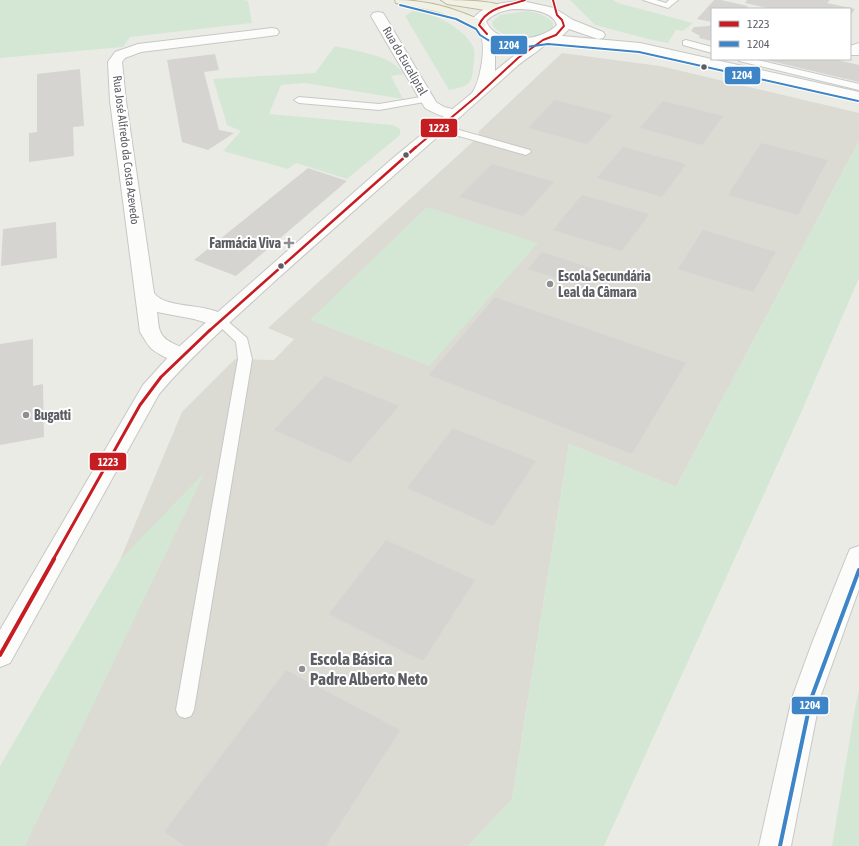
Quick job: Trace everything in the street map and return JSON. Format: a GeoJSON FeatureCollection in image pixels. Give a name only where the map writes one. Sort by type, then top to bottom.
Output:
{"type":"FeatureCollection","features":[{"type":"Feature","properties":{"kind":"highway"},"geometry":{"type":"LineString","coordinates":[[401,0],[445,10],[483,29]]}},
{"type":"Feature","properties":{"kind":"highway"},"geometry":{"type":"LineString","coordinates":[[447,0],[505,7]]}},
{"type":"Feature","properties":{"kind":"street"},"geometry":{"type":"LineString","coordinates":[[482,91],[487,69],[483,29],[480,20],[483,15],[525,0]]}},
{"type":"Feature","properties":{"kind":"street"},"geometry":{"type":"LineString","coordinates":[[0,655],[140,405],[158,381],[181,356],[438,127],[482,91],[518,58],[545,39],[561,31],[564,26],[553,0]]}},
{"type":"Feature","properties":{"kind":"street"},"geometry":{"type":"LineString","coordinates":[[505,7],[539,8],[600,36],[640,47]]}},
{"type":"Feature","properties":{"kind":"street","name":"Rua do Eucaliptal"},"geometry":{"type":"LineString","coordinates":[[378,16],[403,55],[426,99],[434,108],[455,114]]}},
{"type":"Feature","properties":{"kind":"street"},"geometry":{"type":"LineString","coordinates":[[483,29],[501,40],[514,42],[545,39],[640,47],[710,57]]}},
{"type":"Feature","properties":{"kind":"street","name":"Rua José Alfredo da Costa Azevedo"},"geometry":{"type":"LineString","coordinates":[[181,356],[159,345],[150,332],[146,294],[118,101],[115,62],[120,55],[138,48],[272,32]]}},
{"type":"Feature","properties":{"kind":"street"},"geometry":{"type":"LineString","coordinates":[[851,50],[856,52],[859,47]]}},
{"type":"Feature","properties":{"kind":"street"},"geometry":{"type":"LineString","coordinates":[[721,60],[859,96]]}},
{"type":"Feature","properties":{"kind":"street"},"geometry":{"type":"LineString","coordinates":[[146,294],[150,302],[155,306],[198,313],[220,321]]}},
{"type":"Feature","properties":{"kind":"street"},"geometry":{"type":"LineString","coordinates":[[775,846],[806,698],[825,643],[859,556]]}},
{"type":"Feature","properties":{"kind":"lane"},"geometry":{"type":"LineString","coordinates":[[647,0],[668,6],[674,0]]}},
{"type":"Feature","properties":{"kind":"lane"},"geometry":{"type":"LineString","coordinates":[[686,43],[710,57]]}},
{"type":"Feature","properties":{"kind":"lane"},"geometry":{"type":"LineString","coordinates":[[746,60],[859,87]]}},
{"type":"Feature","properties":{"kind":"lane"},"geometry":{"type":"LineString","coordinates":[[299,100],[379,107],[426,99]]}},
{"type":"Feature","properties":{"kind":"lane"},"geometry":{"type":"LineString","coordinates":[[438,127],[526,152]]}},
{"type":"Feature","properties":{"kind":"lane"},"geometry":{"type":"LineString","coordinates":[[185,710],[246,359],[242,341],[220,321]]}},
{"type":"Feature","properties":{"kind":"shaded area"},"geometry":{"type":"Polygon","coordinates":[[[562,53],[660,66],[859,113],[859,141],[676,487],[569,444],[512,799],[468,846],[0,846],[0,815],[120,560],[182,412],[235,359],[274,360],[294,339],[268,328],[480,136],[478,132],[562,53]]]}},
{"type":"Feature","properties":{"kind":"green space"},"geometry":{"type":"Polygon","coordinates":[[[0,0],[245,0],[248,1],[252,23],[130,37],[123,47],[0,58],[0,0]]]}},
{"type":"Feature","properties":{"kind":"green space"},"geometry":{"type":"Polygon","coordinates":[[[570,0],[613,0],[618,3],[693,23],[683,31],[676,30],[668,43],[595,25],[570,0]]]}},
{"type":"Feature","properties":{"kind":"green space"},"geometry":{"type":"Polygon","coordinates":[[[414,10],[444,20],[462,33],[471,43],[474,49],[473,74],[467,85],[449,90],[405,16],[414,10]]]}},
{"type":"Feature","properties":{"kind":"green space"},"geometry":{"type":"Polygon","coordinates":[[[527,11],[545,16],[553,23],[553,28],[540,36],[523,38],[506,35],[498,31],[493,26],[492,22],[500,15],[527,11]]]}},
{"type":"Feature","properties":{"kind":"green space"},"geometry":{"type":"Polygon","coordinates":[[[335,46],[382,58],[398,67],[404,74],[391,76],[403,99],[305,83],[281,85],[269,114],[393,125],[400,129],[400,135],[347,179],[296,163],[288,169],[223,151],[241,131],[227,125],[213,79],[315,73],[335,46]]]}},
{"type":"Feature","properties":{"kind":"green space"},"geometry":{"type":"Polygon","coordinates":[[[859,141],[859,278],[800,415],[604,846],[468,846],[512,799],[569,444],[676,487],[859,141]]]}},
{"type":"Feature","properties":{"kind":"green space"},"geometry":{"type":"Polygon","coordinates":[[[427,207],[538,243],[429,366],[310,320],[427,207]]]}},
{"type":"Feature","properties":{"kind":"green space"},"geometry":{"type":"Polygon","coordinates":[[[205,472],[25,846],[0,846],[0,766],[120,560],[205,472]]]}},
{"type":"Feature","properties":{"kind":"green space"},"geometry":{"type":"Polygon","coordinates":[[[859,690],[859,846],[832,846],[855,708],[859,690]]]}},
{"type":"Feature","properties":{"kind":"building"},"geometry":{"type":"Polygon","coordinates":[[[714,0],[721,0],[748,6],[747,8],[711,8],[711,22],[697,19],[714,0]]]}},
{"type":"Feature","properties":{"kind":"building"},"geometry":{"type":"Polygon","coordinates":[[[747,0],[830,0],[827,3],[850,8],[768,8],[745,3],[747,0]]]}},
{"type":"Feature","properties":{"kind":"building"},"geometry":{"type":"Polygon","coordinates":[[[851,8],[855,9],[851,15],[851,8]]]}},
{"type":"Feature","properties":{"kind":"building"},"geometry":{"type":"Polygon","coordinates":[[[711,24],[711,41],[699,38],[700,36],[691,31],[694,27],[709,26],[711,24]]]}},
{"type":"Feature","properties":{"kind":"building"},"geometry":{"type":"Polygon","coordinates":[[[215,54],[219,70],[204,72],[219,130],[234,133],[208,150],[182,142],[167,60],[215,54]]]}},
{"type":"Feature","properties":{"kind":"building"},"geometry":{"type":"Polygon","coordinates":[[[766,60],[837,60],[859,65],[859,82],[766,60]]]}},
{"type":"Feature","properties":{"kind":"building"},"geometry":{"type":"Polygon","coordinates":[[[80,69],[84,126],[73,127],[74,156],[29,162],[29,133],[37,132],[37,74],[80,69]]]}},
{"type":"Feature","properties":{"kind":"building"},"geometry":{"type":"Polygon","coordinates":[[[555,100],[613,115],[587,144],[528,128],[555,100]]]}},
{"type":"Feature","properties":{"kind":"building"},"geometry":{"type":"Polygon","coordinates":[[[663,101],[723,116],[702,145],[640,128],[663,101]]]}},
{"type":"Feature","properties":{"kind":"building"},"geometry":{"type":"Polygon","coordinates":[[[761,143],[828,160],[798,215],[728,195],[761,143]]]}},
{"type":"Feature","properties":{"kind":"building"},"geometry":{"type":"Polygon","coordinates":[[[623,147],[686,164],[662,197],[597,178],[623,147]]]}},
{"type":"Feature","properties":{"kind":"building"},"geometry":{"type":"Polygon","coordinates":[[[492,164],[554,182],[523,216],[459,197],[492,164]]]}},
{"type":"Feature","properties":{"kind":"building"},"geometry":{"type":"Polygon","coordinates":[[[308,168],[347,181],[236,276],[194,260],[308,168]]]}},
{"type":"Feature","properties":{"kind":"building"},"geometry":{"type":"Polygon","coordinates":[[[582,195],[649,214],[622,251],[553,230],[582,195]]]}},
{"type":"Feature","properties":{"kind":"building"},"geometry":{"type":"Polygon","coordinates":[[[56,222],[57,258],[1,266],[3,229],[56,222]]]}},
{"type":"Feature","properties":{"kind":"building"},"geometry":{"type":"Polygon","coordinates":[[[703,230],[776,252],[753,292],[678,269],[703,230]]]}},
{"type":"Feature","properties":{"kind":"building"},"geometry":{"type":"Polygon","coordinates":[[[542,252],[600,271],[587,288],[528,269],[542,252]]]}},
{"type":"Feature","properties":{"kind":"building"},"geometry":{"type":"Polygon","coordinates":[[[495,297],[686,363],[632,454],[429,375],[495,297]]]}},
{"type":"Feature","properties":{"kind":"building"},"geometry":{"type":"Polygon","coordinates":[[[33,339],[33,386],[43,384],[44,437],[0,445],[0,344],[33,339]]]}},
{"type":"Feature","properties":{"kind":"building"},"geometry":{"type":"Polygon","coordinates":[[[325,376],[399,406],[350,463],[274,430],[325,376]]]}},
{"type":"Feature","properties":{"kind":"building"},"geometry":{"type":"Polygon","coordinates":[[[453,428],[536,461],[493,526],[407,488],[453,428]]]}},
{"type":"Feature","properties":{"kind":"building"},"geometry":{"type":"Polygon","coordinates":[[[386,540],[475,580],[423,661],[329,614],[386,540]]]}},
{"type":"Feature","properties":{"kind":"building"},"geometry":{"type":"Polygon","coordinates":[[[286,670],[400,730],[326,846],[185,846],[164,832],[286,670]]]}},
{"type":"Feature","properties":{"kind":"transit line","name":"1223"},"geometry":{"type":"LineString","coordinates":[[487,34],[479,25],[486,14],[498,8],[525,0]]}},
{"type":"Feature","properties":{"kind":"transit line","name":"1223"},"geometry":{"type":"LineString","coordinates":[[0,655],[140,405],[161,377],[181,356],[387,171],[477,96],[518,58],[543,40],[556,35],[564,26],[562,20],[557,15],[553,0]]}},
{"type":"Feature","properties":{"kind":"transit line","name":"1204"},"geometry":{"type":"LineString","coordinates":[[400,5],[456,19],[476,29],[480,35],[488,40],[500,44],[526,47],[548,44],[639,52],[858,101]]}},
{"type":"Feature","properties":{"kind":"transit line","name":"1204"},"geometry":{"type":"LineString","coordinates":[[780,846],[811,699],[859,570]]}},
{"type":"Feature","properties":{"kind":"place","name":"Farmácia Viva"},"geometry":{"type":"Point","coordinates":[289,243]}},
{"type":"Feature","properties":{"kind":"place","name":"Escola Secundária Leal da Câmara"},"geometry":{"type":"Point","coordinates":[550,284]}},
{"type":"Feature","properties":{"kind":"place","name":"Bugatti"},"geometry":{"type":"Point","coordinates":[26,415]}},
{"type":"Feature","properties":{"kind":"place","name":"Escola Básica Padre Alberto Neto"},"geometry":{"type":"Point","coordinates":[302,669]}}]}
